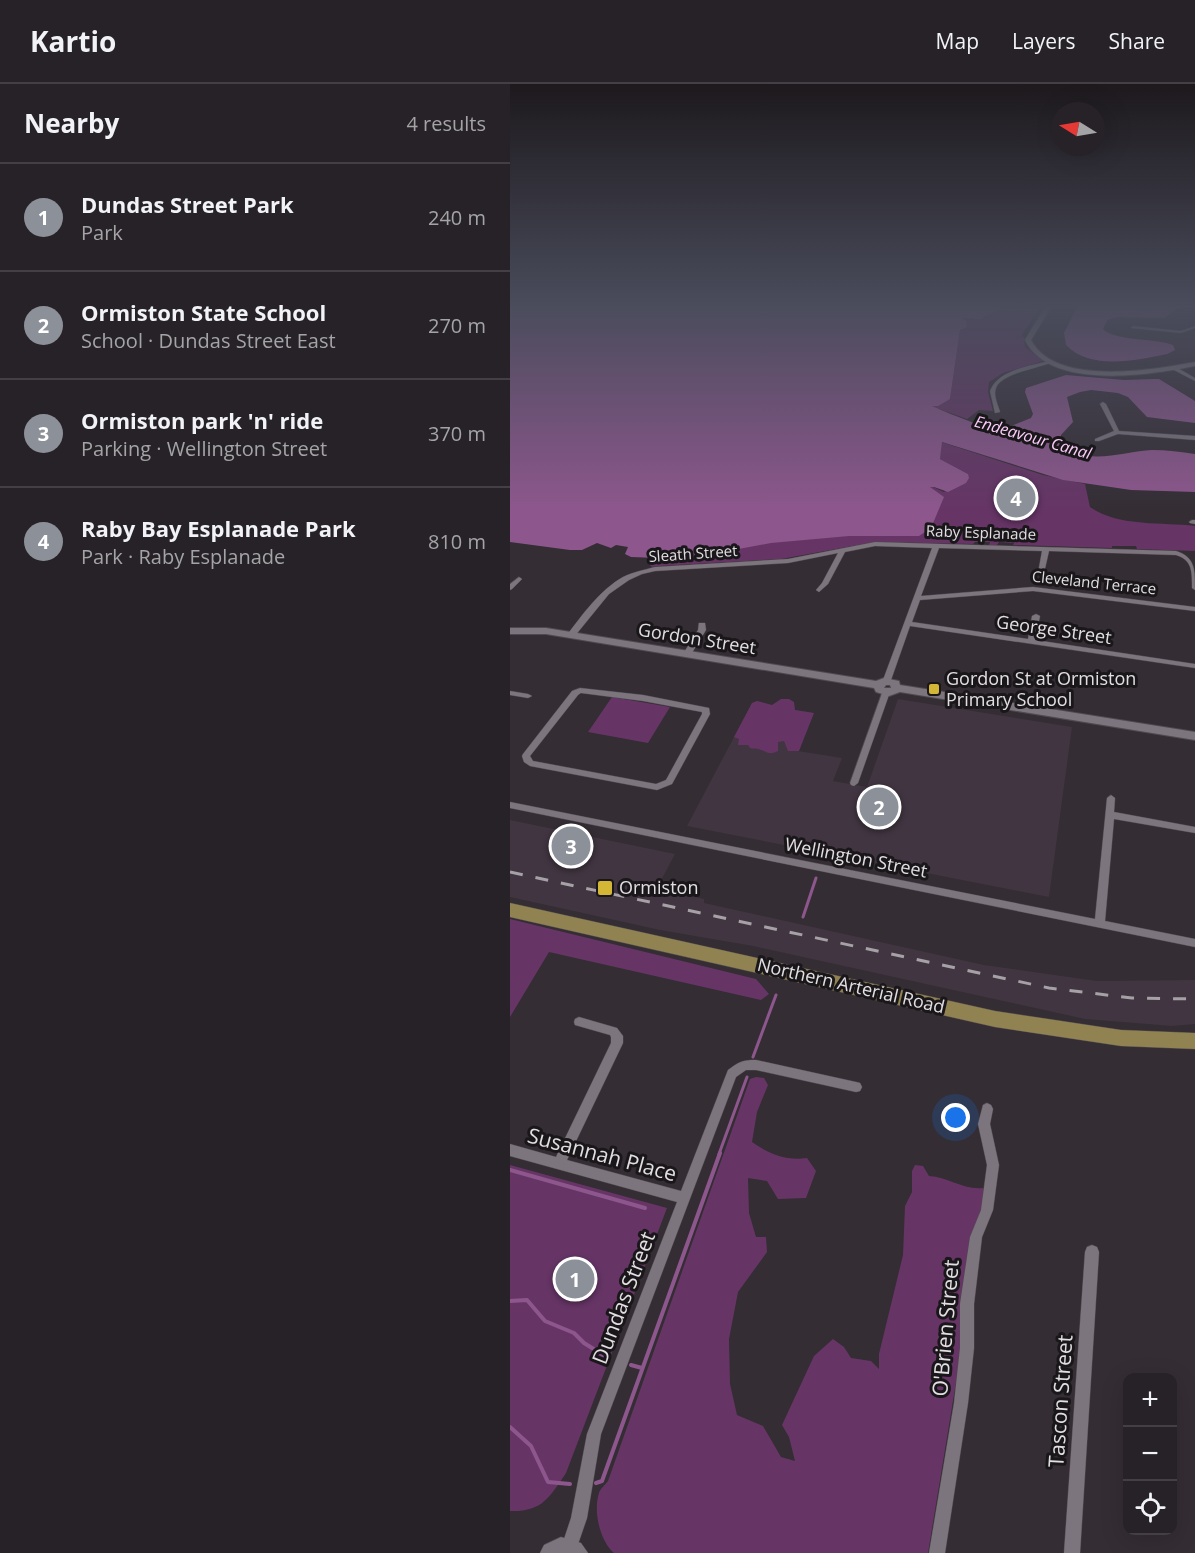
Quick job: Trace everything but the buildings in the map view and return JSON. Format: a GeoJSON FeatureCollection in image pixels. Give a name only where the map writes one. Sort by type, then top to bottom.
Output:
{"type":"FeatureCollection","features":[{"type":"Feature","properties":{"kind":"main road","name":"Northern Arterial Road"},"geometry":{"type":"LineString","coordinates":[[510,909],[995,1019],[1120,1038],[1195,1041]]}},
{"type":"Feature","properties":{"kind":"street"},"geometry":{"type":"LineString","coordinates":[[997,412],[992,390],[996,384],[1017,373]]}},
{"type":"Feature","properties":{"kind":"street"},"geometry":{"type":"LineString","coordinates":[[1104,373],[1132,373]]}},
{"type":"Feature","properties":{"kind":"street"},"geometry":{"type":"LineString","coordinates":[[1182,373],[1195,380]]}},
{"type":"Feature","properties":{"kind":"street"},"geometry":{"type":"LineString","coordinates":[[1103,404],[1118,432]]}},
{"type":"Feature","properties":{"kind":"street"},"geometry":{"type":"LineString","coordinates":[[1097,440],[1118,432],[1195,438]]}},
{"type":"Feature","properties":{"kind":"street","name":"Raby Esplanade"},"geometry":{"type":"LineString","coordinates":[[772,562],[806,559],[875,544],[1176,553],[1191,557],[1194,562],[1195,588]]}},
{"type":"Feature","properties":{"kind":"street"},"geometry":{"type":"LineString","coordinates":[[854,783],[884,686],[936,546]]}},
{"type":"Feature","properties":{"kind":"street"},"geometry":{"type":"LineString","coordinates":[[1041,573],[1046,549]]}},
{"type":"Feature","properties":{"kind":"street"},"geometry":{"type":"LineString","coordinates":[[819,590],[825,584],[842,551]]}},
{"type":"Feature","properties":{"kind":"street","name":"Sleath Street"},"geometry":{"type":"LineString","coordinates":[[571,635],[610,587],[637,572],[772,562]]}},
{"type":"Feature","properties":{"kind":"street"},"geometry":{"type":"LineString","coordinates":[[510,588],[519,579]]}},
{"type":"Feature","properties":{"kind":"street","name":"Cleveland Terrace"},"geometry":{"type":"LineString","coordinates":[[917,598],[1033,589],[1195,609]]}},
{"type":"Feature","properties":{"kind":"street"},"geometry":{"type":"LineString","coordinates":[[1031,642],[1036,616]]}},
{"type":"Feature","properties":{"kind":"street","name":"George Street"},"geometry":{"type":"LineString","coordinates":[[908,624],[1195,666]]}},
{"type":"Feature","properties":{"kind":"street"},"geometry":{"type":"LineString","coordinates":[[687,654],[702,630],[702,625]]}},
{"type":"Feature","properties":{"kind":"street","name":"Gordon Street"},"geometry":{"type":"LineString","coordinates":[[510,631],[535,630],[571,635],[884,686],[895,683],[897,688],[1195,736]]}},
{"type":"Feature","properties":{"kind":"street"},"geometry":{"type":"LineString","coordinates":[[580,690],[643,698],[706,710],[688,750],[669,782],[664,786],[593,775],[530,763],[527,760],[526,756],[580,690]]}},
{"type":"Feature","properties":{"kind":"street"},"geometry":{"type":"LineString","coordinates":[[510,693],[528,696]]}},
{"type":"Feature","properties":{"kind":"street"},"geometry":{"type":"LineString","coordinates":[[1100,924],[1111,798]]}},
{"type":"Feature","properties":{"kind":"street","name":"Wellington Street"},"geometry":{"type":"LineString","coordinates":[[510,805],[1195,943]]}},
{"type":"Feature","properties":{"kind":"street"},"geometry":{"type":"LineString","coordinates":[[1110,815],[1195,830]]}},
{"type":"Feature","properties":{"kind":"street"},"geometry":{"type":"LineString","coordinates":[[559,1163],[617,1043],[617,1036],[613,1031],[579,1022]]}},
{"type":"Feature","properties":{"kind":"street","name":"Dundas Street"},"geometry":{"type":"LineString","coordinates":[[566,1551],[579,1518],[594,1434],[732,1074],[744,1065],[756,1065],[856,1087]]}},
{"type":"Feature","properties":{"kind":"street","name":"O'Brien Street"},"geometry":{"type":"LineString","coordinates":[[937,1553],[963,1381],[967,1348],[967,1304],[976,1237],[987,1210],[993,1165],[984,1124],[987,1109]]}},
{"type":"Feature","properties":{"kind":"street","name":"Susannah Place"},"geometry":{"type":"LineString","coordinates":[[510,1150],[684,1198]]}},
{"type":"Feature","properties":{"kind":"street","name":"Tascon Street"},"geometry":{"type":"LineString","coordinates":[[1072,1553],[1092,1251]]}},
{"type":"Feature","properties":{"kind":"shaded area"},"geometry":{"type":"Polygon","coordinates":[[[954,373],[1004,373],[989,382],[988,392],[993,411],[979,410],[967,419],[931,406],[950,399],[954,373]]]}},
{"type":"Feature","properties":{"kind":"shaded area"},"geometry":{"type":"Polygon","coordinates":[[[941,442],[1043,475],[1085,484],[1090,507],[1114,518],[1195,526],[1195,551],[1137,549],[1136,546],[1112,546],[1112,548],[1013,545],[1014,543],[999,542],[997,545],[989,545],[990,542],[973,544],[875,542],[781,559],[652,567],[648,563],[651,557],[638,557],[931,486],[944,492],[968,474],[940,459],[941,442]]]}},
{"type":"Feature","properties":{"kind":"shaded area"},"geometry":{"type":"Polygon","coordinates":[[[612,697],[670,707],[648,743],[588,732],[612,697]]]}},
{"type":"Feature","properties":{"kind":"shaded area"},"geometry":{"type":"Polygon","coordinates":[[[781,699],[794,702],[795,710],[814,713],[799,751],[788,751],[784,741],[778,742],[778,751],[772,753],[750,748],[748,745],[738,745],[739,739],[734,737],[752,703],[757,701],[772,705],[781,699]]]}},
{"type":"Feature","properties":{"kind":"shaded area"},"geometry":{"type":"Polygon","coordinates":[[[898,699],[1072,727],[1049,897],[687,826],[752,703],[814,713],[798,751],[842,758],[833,781],[867,787],[898,699]]]}},
{"type":"Feature","properties":{"kind":"shaded area"},"geometry":{"type":"Polygon","coordinates":[[[510,820],[675,854],[657,888],[704,899],[704,903],[984,965],[1097,981],[1195,980],[1195,1024],[1172,1026],[1085,1019],[753,946],[660,930],[510,897],[510,820]]]}},
{"type":"Feature","properties":{"kind":"shaded area"},"geometry":{"type":"Polygon","coordinates":[[[510,919],[756,979],[769,994],[761,1000],[549,952],[510,1017],[510,919]]]}},
{"type":"Feature","properties":{"kind":"shaded area"},"geometry":{"type":"Polygon","coordinates":[[[764,1078],[768,1085],[757,1112],[752,1142],[778,1156],[807,1158],[816,1171],[806,1198],[778,1199],[767,1181],[748,1178],[749,1213],[756,1237],[766,1237],[767,1252],[738,1292],[729,1339],[730,1384],[737,1415],[763,1426],[781,1457],[795,1461],[789,1437],[782,1425],[814,1356],[833,1339],[844,1347],[851,1358],[871,1361],[879,1369],[879,1354],[903,1255],[905,1206],[912,1192],[912,1171],[915,1165],[923,1166],[929,1176],[969,1187],[983,1188],[983,1204],[971,1239],[962,1346],[928,1553],[614,1553],[605,1541],[599,1526],[597,1501],[599,1493],[608,1481],[750,1079],[764,1078]]]}},
{"type":"Feature","properties":{"kind":"shaded area"},"geometry":{"type":"Polygon","coordinates":[[[510,1165],[667,1208],[566,1473],[544,1502],[521,1511],[510,1511],[510,1165]]]}},
{"type":"Feature","properties":{"kind":"water","name":"Endeavour Canal"},"geometry":{"type":"Polygon","coordinates":[[[510,373],[954,373],[950,399],[938,406],[932,406],[973,423],[1007,430],[1031,418],[1033,414],[1025,392],[1026,388],[1066,375],[1124,380],[1159,379],[1195,401],[1195,423],[1147,417],[1128,397],[1118,393],[1091,390],[1080,392],[1067,397],[1073,422],[1061,435],[1061,442],[1070,450],[1092,456],[1152,450],[1195,454],[1195,492],[1131,490],[1063,480],[942,442],[940,459],[968,474],[969,478],[966,483],[948,492],[930,487],[944,497],[931,528],[919,536],[849,536],[771,543],[685,559],[631,557],[625,554],[628,547],[616,545],[611,548],[597,543],[582,550],[570,550],[510,542],[510,373]]]}},
{"type":"Feature","properties":{"kind":"waterway"},"geometry":{"type":"LineString","coordinates":[[803,917],[816,878]]}},
{"type":"Feature","properties":{"kind":"waterway"},"geometry":{"type":"LineString","coordinates":[[753,1057],[776,995]]}},
{"type":"Feature","properties":{"kind":"waterway"},"geometry":{"type":"LineString","coordinates":[[719,1154],[747,1077]]}},
{"type":"Feature","properties":{"kind":"waterway"},"geometry":{"type":"LineString","coordinates":[[596,1483],[602,1481],[720,1153]]}},
{"type":"Feature","properties":{"kind":"waterway"},"geometry":{"type":"LineString","coordinates":[[510,1170],[645,1208]]}},
{"type":"Feature","properties":{"kind":"waterway"},"geometry":{"type":"LineString","coordinates":[[510,1301],[527,1300],[545,1321],[574,1333],[584,1343],[608,1358]]}},
{"type":"Feature","properties":{"kind":"waterway"},"geometry":{"type":"LineString","coordinates":[[631,1365],[642,1368]]}},
{"type":"Feature","properties":{"kind":"waterway"},"geometry":{"type":"LineString","coordinates":[[510,1427],[531,1446],[548,1482],[570,1484]]}},
{"type":"Feature","properties":{"kind":"railway"},"geometry":{"type":"LineString","coordinates":[[510,872],[1049,988],[1132,998],[1195,999]]}},
{"type":"Feature","properties":{"kind":"place","name":"Raby Bay Esplanade Park"},"geometry":{"type":"Point","coordinates":[1016,498]}},
{"type":"Feature","properties":{"kind":"place","name":"Gordon St at Ormiston Primary School"},"geometry":{"type":"Point","coordinates":[934,689]}},
{"type":"Feature","properties":{"kind":"place","name":"Ormiston State School"},"geometry":{"type":"Point","coordinates":[879,807]}},
{"type":"Feature","properties":{"kind":"place","name":"Ormiston park 'n' ride"},"geometry":{"type":"Point","coordinates":[571,846]}},
{"type":"Feature","properties":{"kind":"place","name":"Ormiston"},"geometry":{"type":"Point","coordinates":[605,888]}},
{"type":"Feature","properties":{"kind":"place","name":"Dundas Street Park"},"geometry":{"type":"Point","coordinates":[575,1279]}}]}
